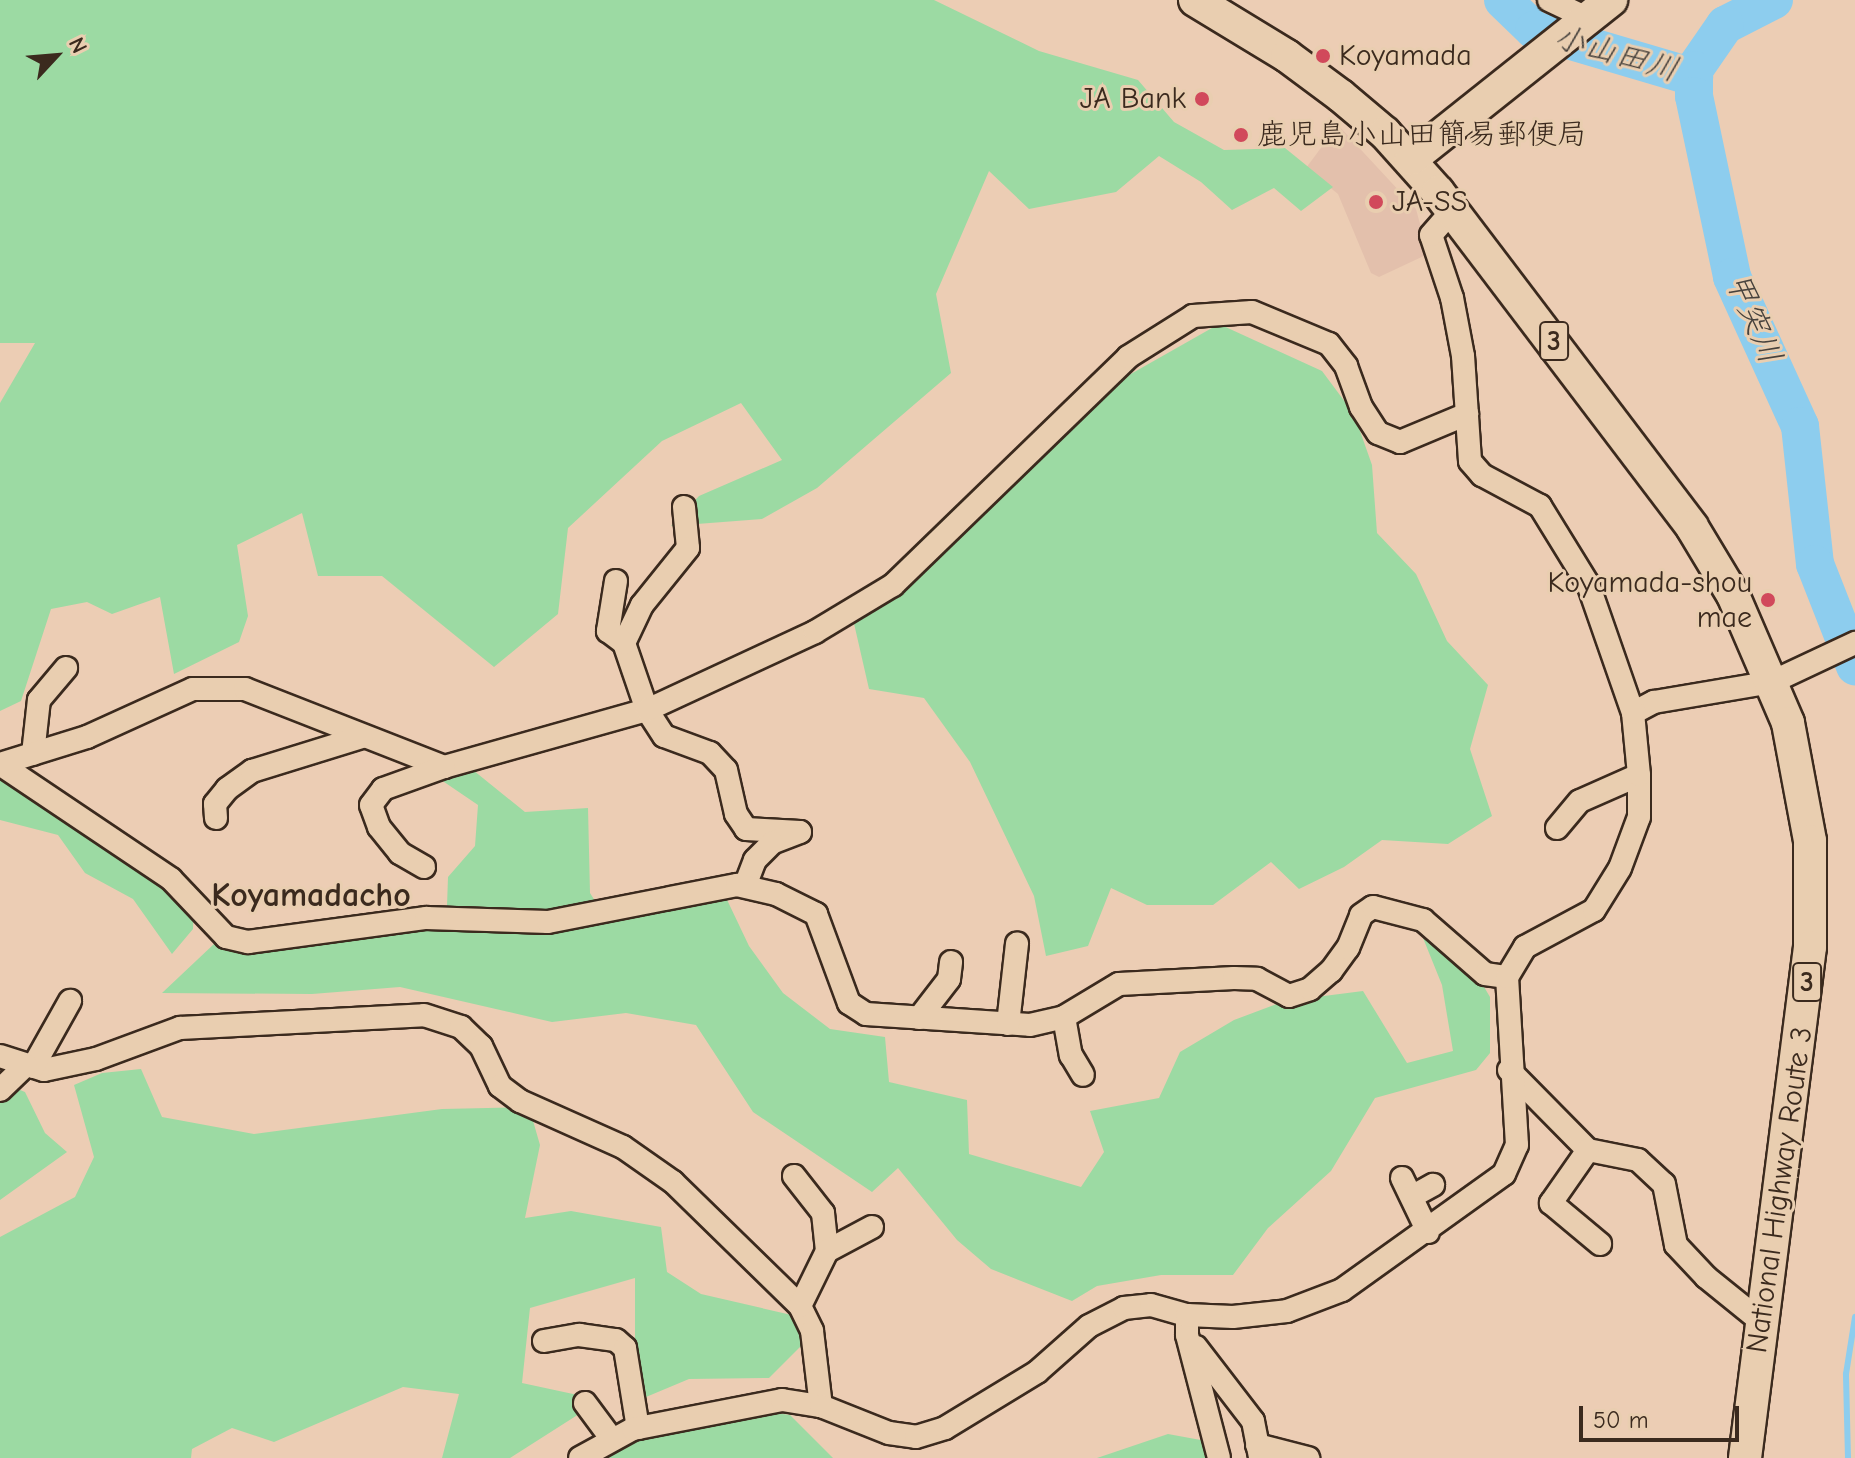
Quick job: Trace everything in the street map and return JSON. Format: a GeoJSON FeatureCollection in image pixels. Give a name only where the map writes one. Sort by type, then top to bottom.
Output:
{"type":"FeatureCollection","features":[{"type":"Feature","properties":{"kind":"highway","name":"National Highway Route 3"},"geometry":{"type":"LineString","coordinates":[[1195,0],[1287,56],[1411,159],[1453,210],[1692,527],[1733,595],[1772,682],[1801,772],[1812,889],[1803,1026],[1745,1458]]}},
{"type":"Feature","properties":{"kind":"highway"},"geometry":{"type":"LineString","coordinates":[[1411,159],[1593,15]]}},
{"type":"Feature","properties":{"kind":"street"},"geometry":{"type":"LineString","coordinates":[[1549,0],[1593,15]]}},
{"type":"Feature","properties":{"kind":"street"},"geometry":{"type":"LineString","coordinates":[[1187,1325],[1287,1311],[1342,1290],[1428,1232],[1504,1174],[1517,1145],[1509,1070],[1507,977],[1525,947],[1576,924],[1594,910],[1620,868],[1639,817],[1639,775],[1633,713],[1588,584],[1540,506],[1482,475],[1470,461],[1452,298],[1431,235],[1453,210]]}},
{"type":"Feature","properties":{"kind":"street"},"geometry":{"type":"LineString","coordinates":[[424,867],[400,853],[379,827],[371,805],[383,789],[444,767],[647,710],[815,632],[893,585],[1128,357],[1193,316],[1252,312],[1329,344],[1346,366],[1361,407],[1378,433],[1400,442],[1467,414]]}},
{"type":"Feature","properties":{"kind":"street"},"geometry":{"type":"LineString","coordinates":[[624,643],[642,605],[688,548],[684,507]]}},
{"type":"Feature","properties":{"kind":"street"},"geometry":{"type":"LineString","coordinates":[[616,581],[608,631],[624,643],[647,710],[664,736],[710,753],[726,770],[736,814],[746,829],[800,832],[763,851],[745,886]]}},
{"type":"Feature","properties":{"kind":"street"},"geometry":{"type":"LineString","coordinates":[[1633,713],[1654,702],[1772,682],[1855,643]]}},
{"type":"Feature","properties":{"kind":"street"},"geometry":{"type":"LineString","coordinates":[[33,754],[39,700],[66,668]]}},
{"type":"Feature","properties":{"kind":"street"},"geometry":{"type":"LineString","coordinates":[[0,764],[148,713],[193,689],[245,689],[444,767]]}},
{"type":"Feature","properties":{"kind":"street"},"geometry":{"type":"LineString","coordinates":[[216,818],[215,804],[252,771],[362,737]]}},
{"type":"Feature","properties":{"kind":"street"},"geometry":{"type":"LineString","coordinates":[[0,764],[171,879],[226,937],[248,942],[426,918],[548,922],[745,886],[776,894],[816,914],[849,1003],[866,1014],[1030,1025],[1064,1017],[1119,984],[1234,978],[1257,979],[1289,996],[1310,989],[1331,971],[1348,948],[1361,915],[1373,907],[1423,920],[1485,974],[1507,977]]}},
{"type":"Feature","properties":{"kind":"street"},"geometry":{"type":"LineString","coordinates":[[1557,828],[1580,801],[1639,775]]}},
{"type":"Feature","properties":{"kind":"street"},"geometry":{"type":"LineString","coordinates":[[1568,792],[1598,791]]}},
{"type":"Feature","properties":{"kind":"street"},"geometry":{"type":"LineString","coordinates":[[1008,1024],[1017,944]]}},
{"type":"Feature","properties":{"kind":"street"},"geometry":{"type":"LineString","coordinates":[[919,1018],[949,979],[951,962]]}},
{"type":"Feature","properties":{"kind":"street"},"geometry":{"type":"LineString","coordinates":[[0,1090],[29,1066],[70,1001]]}},
{"type":"Feature","properties":{"kind":"street"},"geometry":{"type":"LineString","coordinates":[[0,1056],[44,1070],[96,1059],[180,1028],[424,1015],[461,1027],[481,1046],[500,1086],[520,1101],[623,1147],[673,1182],[800,1306],[812,1331],[821,1406]]}},
{"type":"Feature","properties":{"kind":"street"},"geometry":{"type":"LineString","coordinates":[[1064,1017],[1071,1055],[1083,1075]]}},
{"type":"Feature","properties":{"kind":"street"},"geometry":{"type":"LineString","coordinates":[[1509,1070],[1588,1150],[1638,1160],[1664,1184],[1676,1245],[1706,1277],[1763,1323]]}},
{"type":"Feature","properties":{"kind":"street"},"geometry":{"type":"LineString","coordinates":[[1588,1150],[1551,1203],[1600,1244]]}},
{"type":"Feature","properties":{"kind":"street"},"geometry":{"type":"LineString","coordinates":[[794,1176],[823,1213],[827,1251],[800,1306]]}},
{"type":"Feature","properties":{"kind":"street"},"geometry":{"type":"LineString","coordinates":[[1428,1232],[1408,1187],[1433,1185]]}},
{"type":"Feature","properties":{"kind":"street"},"geometry":{"type":"LineString","coordinates":[[827,1251],[872,1227]]}},
{"type":"Feature","properties":{"kind":"street"},"geometry":{"type":"LineString","coordinates":[[580,1458],[611,1438],[638,1428],[782,1400],[821,1406],[889,1433],[916,1437],[945,1428],[1037,1372],[1089,1326],[1124,1308],[1151,1305],[1187,1325],[1253,1421],[1258,1451],[1308,1458]]}},
{"type":"Feature","properties":{"kind":"street"},"geometry":{"type":"LineString","coordinates":[[1187,1325],[1219,1458]]}},
{"type":"Feature","properties":{"kind":"street"},"geometry":{"type":"LineString","coordinates":[[544,1341],[579,1335],[616,1340],[625,1348],[638,1428]]}},
{"type":"Feature","properties":{"kind":"street"},"geometry":{"type":"LineString","coordinates":[[585,1403],[611,1438]]}},
{"type":"Feature","properties":{"kind":"shaded area","name":"JA-SS"},"geometry":{"type":"Polygon","coordinates":[[[1338,125],[1416,209],[1428,254],[1379,277],[1371,273],[1338,194],[1306,168],[1338,125]]]}},
{"type":"Feature","properties":{"kind":"green space"},"geometry":{"type":"Polygon","coordinates":[[[0,0],[934,0],[1039,51],[1138,80],[1174,122],[1224,150],[1285,148],[1333,187],[1301,211],[1274,188],[1232,210],[1201,182],[1159,156],[1116,192],[1029,209],[989,171],[936,294],[951,373],[817,488],[762,519],[671,526],[699,496],[782,460],[741,403],[662,441],[568,528],[558,614],[494,667],[382,576],[318,576],[302,513],[237,545],[248,616],[239,642],[174,674],[160,597],[112,614],[87,602],[51,609],[21,701],[0,711],[0,403],[35,343],[0,343],[0,0]]]}},
{"type":"Feature","properties":{"kind":"green space"},"geometry":{"type":"Polygon","coordinates":[[[1219,324],[1322,371],[1354,414],[1372,465],[1377,533],[1416,574],[1447,641],[1488,685],[1470,749],[1492,816],[1448,844],[1382,840],[1344,867],[1299,889],[1271,862],[1213,905],[1147,905],[1111,888],[1088,946],[1046,956],[1034,896],[970,762],[924,698],[869,689],[850,606],[963,523],[1070,419],[1129,375],[1219,324]]]}},
{"type":"Feature","properties":{"kind":"green space"},"geometry":{"type":"Polygon","coordinates":[[[0,760],[65,792],[194,898],[193,929],[172,954],[133,899],[85,873],[58,835],[0,820],[0,760]]]}},
{"type":"Feature","properties":{"kind":"green space"},"geometry":{"type":"Polygon","coordinates":[[[468,766],[525,812],[588,808],[590,893],[602,912],[720,885],[749,946],[783,993],[830,1029],[885,1037],[889,1082],[967,1100],[969,1154],[1081,1187],[1104,1152],[1090,1111],[1159,1098],[1180,1052],[1234,1020],[1285,1001],[1363,991],[1407,1063],[1453,1051],[1442,985],[1421,933],[1471,965],[1490,997],[1490,1053],[1476,1070],[1375,1098],[1331,1171],[1268,1228],[1233,1275],[1161,1275],[1097,1286],[1072,1301],[991,1269],[957,1240],[898,1168],[872,1192],[753,1112],[696,1025],[626,1013],[552,1022],[400,987],[312,994],[162,993],[232,927],[271,938],[447,906],[448,877],[475,846],[478,805],[425,769],[468,766]]]}},
{"type":"Feature","properties":{"kind":"green space"},"geometry":{"type":"Polygon","coordinates":[[[141,1069],[162,1117],[254,1134],[442,1109],[529,1107],[540,1145],[525,1218],[571,1211],[661,1227],[667,1272],[701,1294],[796,1316],[807,1340],[769,1378],[689,1379],[646,1397],[635,1377],[635,1278],[530,1308],[522,1383],[601,1400],[510,1458],[442,1458],[459,1394],[403,1387],[274,1442],[232,1428],[192,1449],[191,1458],[0,1458],[0,1237],[75,1197],[94,1157],[74,1085],[102,1073],[141,1069]]]}},
{"type":"Feature","properties":{"kind":"green space"},"geometry":{"type":"Polygon","coordinates":[[[0,1082],[25,1092],[45,1133],[67,1152],[0,1200],[0,1082]]]}},
{"type":"Feature","properties":{"kind":"green space"},"geometry":{"type":"Polygon","coordinates":[[[744,1409],[790,1415],[833,1458],[593,1458],[614,1443],[744,1409]]]}},
{"type":"Feature","properties":{"kind":"green space"},"geometry":{"type":"Polygon","coordinates":[[[1168,1434],[1217,1443],[1222,1458],[1097,1458],[1168,1434]]]}},
{"type":"Feature","properties":{"kind":"waterway","name":"小山田川"},"geometry":{"type":"LineString","coordinates":[[1503,0],[1534,30],[1694,77]]}},
{"type":"Feature","properties":{"kind":"waterway","name":"甲突川"},"geometry":{"type":"LineString","coordinates":[[1774,0],[1725,25],[1694,70],[1694,96],[1732,277],[1800,426],[1815,564],[1855,666]]}},
{"type":"Feature","properties":{"kind":"waterway"},"geometry":{"type":"LineString","coordinates":[[1848,1458],[1846,1374],[1855,1317]]}},
{"type":"Feature","properties":{"kind":"place","name":"Koyamada"},"geometry":{"type":"Point","coordinates":[1323,56]}},
{"type":"Feature","properties":{"kind":"place","name":"JA Bank"},"geometry":{"type":"Point","coordinates":[1202,99]}},
{"type":"Feature","properties":{"kind":"place","name":"鹿児島小山田簡易郵便局"},"geometry":{"type":"Point","coordinates":[1241,135]}},
{"type":"Feature","properties":{"kind":"place","name":"JA-SS"},"geometry":{"type":"Point","coordinates":[1376,202]}},
{"type":"Feature","properties":{"kind":"place","name":"Koyamada-shou mae"},"geometry":{"type":"Point","coordinates":[1768,600]}},
{"type":"Feature","properties":{"kind":"district","name":"Koyamadacho"},"geometry":{"type":"Point","coordinates":[311,896]}}]}
